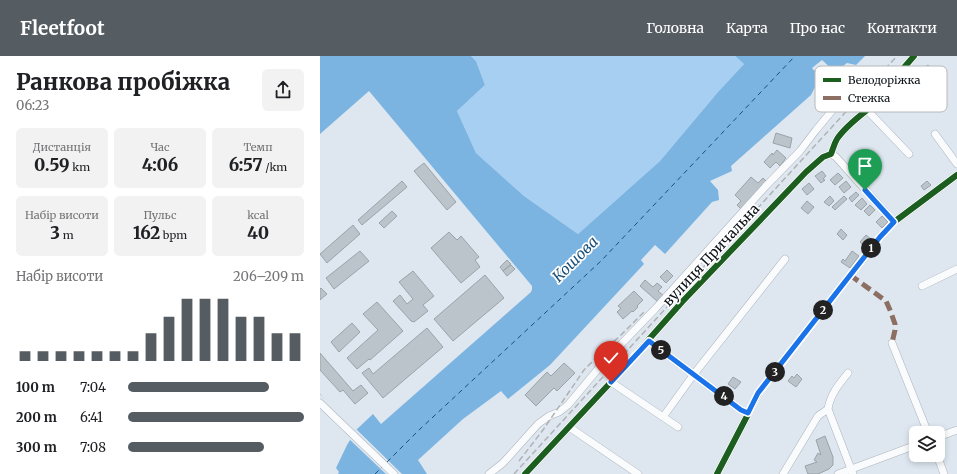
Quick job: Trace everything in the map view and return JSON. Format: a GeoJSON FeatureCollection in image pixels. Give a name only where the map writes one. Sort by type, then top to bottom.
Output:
{"type":"FeatureCollection","features":[{"type":"Feature","properties":{"kind":"street"},"geometry":{"type":"LineString","coordinates":[[905,66],[914,56]]}},
{"type":"Feature","properties":{"kind":"street"},"geometry":{"type":"LineString","coordinates":[[489,474],[503,462],[538,424],[568,405],[603,364],[765,187],[800,151],[831,112]]}},
{"type":"Feature","properties":{"kind":"street"},"geometry":{"type":"LineString","coordinates":[[864,112],[840,135],[831,154],[836,157],[894,222]]}},
{"type":"Feature","properties":{"kind":"street"},"geometry":{"type":"LineString","coordinates":[[869,112],[910,154]]}},
{"type":"Feature","properties":{"kind":"street"},"geometry":{"type":"LineString","coordinates":[[935,134],[957,164]]}},
{"type":"Feature","properties":{"kind":"street","name":"вулиця Причальна"},"geometry":{"type":"LineString","coordinates":[[525,474],[649,341],[682,302],[806,172],[823,157],[831,154]]}},
{"type":"Feature","properties":{"kind":"street"},"geometry":{"type":"LineString","coordinates":[[717,474],[758,393],[871,249],[894,222],[957,175]]}},
{"type":"Feature","properties":{"kind":"street"},"geometry":{"type":"LineString","coordinates":[[663,417],[694,374],[785,259]]}},
{"type":"Feature","properties":{"kind":"street"},"geometry":{"type":"LineString","coordinates":[[922,286],[957,269]]}},
{"type":"Feature","properties":{"kind":"street"},"geometry":{"type":"LineString","coordinates":[[649,341],[741,410],[748,413]]}},
{"type":"Feature","properties":{"kind":"street"},"geometry":{"type":"LineString","coordinates":[[892,342],[925,426]]}},
{"type":"Feature","properties":{"kind":"street"},"geometry":{"type":"LineString","coordinates":[[848,373],[833,393],[828,409],[852,471]]}},
{"type":"Feature","properties":{"kind":"street"},"geometry":{"type":"LineString","coordinates":[[611,382],[678,427]]}},
{"type":"Feature","properties":{"kind":"street"},"geometry":{"type":"LineString","coordinates":[[320,403],[394,474]]}},
{"type":"Feature","properties":{"kind":"street"},"geometry":{"type":"LineString","coordinates":[[783,474],[818,416],[828,409]]}},
{"type":"Feature","properties":{"kind":"street"},"geometry":{"type":"LineString","coordinates":[[569,427],[638,474]]}},
{"type":"Feature","properties":{"kind":"street"},"geometry":{"type":"LineString","coordinates":[[945,434],[957,430]]}},
{"type":"Feature","properties":{"kind":"street"},"geometry":{"type":"LineString","coordinates":[[838,474],[852,471],[909,448]]}},
{"type":"Feature","properties":{"kind":"street"},"geometry":{"type":"LineString","coordinates":[[940,462],[944,474]]}},
{"type":"Feature","properties":{"kind":"shaded area"},"geometry":{"type":"Polygon","coordinates":[[[471,56],[735,56],[744,64],[718,92],[660,161],[578,234],[524,196],[476,153],[457,111],[485,85],[476,61],[471,56]]]}},
{"type":"Feature","properties":{"kind":"water","name":"Кошова"},"geometry":{"type":"Polygon","coordinates":[[[320,56],[471,56],[476,61],[485,85],[457,111],[476,153],[524,196],[578,234],[660,161],[718,92],[744,64],[735,56],[865,56],[856,65],[847,63],[843,66],[828,66],[822,60],[812,68],[815,71],[815,87],[811,95],[731,166],[732,171],[710,181],[718,190],[719,200],[712,202],[665,254],[655,245],[641,260],[644,264],[550,365],[508,399],[501,391],[463,419],[418,460],[427,474],[338,474],[339,472],[336,468],[356,430],[373,414],[381,424],[531,292],[532,286],[369,91],[320,134],[320,56]]]}},
{"type":"Feature","properties":{"kind":"pier"},"geometry":{"type":"Polygon","coordinates":[[[355,428],[402,474],[386,474],[348,438],[355,428]]]}},
{"type":"Feature","properties":{"kind":"building"},"geometry":{"type":"Polygon","coordinates":[[[776,133],[792,138],[790,148],[773,143],[776,133]]]}},
{"type":"Feature","properties":{"kind":"building"},"geometry":{"type":"Polygon","coordinates":[[[777,150],[786,158],[780,166],[776,162],[770,168],[764,162],[777,150]]]}},
{"type":"Feature","properties":{"kind":"building"},"geometry":{"type":"Polygon","coordinates":[[[424,163],[456,202],[447,210],[414,171],[424,163]]]}},
{"type":"Feature","properties":{"kind":"building"},"geometry":{"type":"Polygon","coordinates":[[[822,171],[826,176],[823,179],[825,180],[821,183],[815,176],[822,171]]]}},
{"type":"Feature","properties":{"kind":"building"},"geometry":{"type":"Polygon","coordinates":[[[838,173],[843,178],[835,185],[830,180],[838,173]]]}},
{"type":"Feature","properties":{"kind":"building"},"geometry":{"type":"Polygon","coordinates":[[[751,177],[758,183],[763,178],[767,182],[741,209],[737,205],[741,201],[735,195],[751,177]]]}},
{"type":"Feature","properties":{"kind":"building"},"geometry":{"type":"Polygon","coordinates":[[[402,181],[407,187],[362,225],[358,220],[402,181]]]}},
{"type":"Feature","properties":{"kind":"building"},"geometry":{"type":"Polygon","coordinates":[[[846,181],[851,187],[844,193],[839,187],[846,181]]]}},
{"type":"Feature","properties":{"kind":"building"},"geometry":{"type":"Polygon","coordinates":[[[927,181],[931,185],[924,190],[921,186],[927,181]]]}},
{"type":"Feature","properties":{"kind":"building"},"geometry":{"type":"Polygon","coordinates":[[[809,183],[814,189],[807,195],[802,189],[809,183]]]}},
{"type":"Feature","properties":{"kind":"building"},"geometry":{"type":"Polygon","coordinates":[[[856,192],[859,195],[852,202],[849,198],[856,192]]]}},
{"type":"Feature","properties":{"kind":"building"},"geometry":{"type":"Polygon","coordinates":[[[830,196],[834,201],[829,206],[824,202],[830,196]]]}},
{"type":"Feature","properties":{"kind":"building"},"geometry":{"type":"Polygon","coordinates":[[[844,196],[847,199],[835,210],[832,207],[844,196]]]}},
{"type":"Feature","properties":{"kind":"building"},"geometry":{"type":"Polygon","coordinates":[[[862,198],[867,204],[861,210],[855,205],[862,198]]]}},
{"type":"Feature","properties":{"kind":"building"},"geometry":{"type":"Polygon","coordinates":[[[807,201],[814,207],[808,214],[801,208],[807,201]]]}},
{"type":"Feature","properties":{"kind":"building"},"geometry":{"type":"Polygon","coordinates":[[[870,205],[875,210],[869,216],[864,211],[870,205]]]}},
{"type":"Feature","properties":{"kind":"building"},"geometry":{"type":"Polygon","coordinates":[[[392,211],[397,216],[384,228],[379,223],[392,211]]]}},
{"type":"Feature","properties":{"kind":"building"},"geometry":{"type":"Polygon","coordinates":[[[882,216],[888,222],[882,228],[876,222],[882,216]]]}},
{"type":"Feature","properties":{"kind":"building"},"geometry":{"type":"Polygon","coordinates":[[[353,225],[360,234],[327,263],[320,254],[353,225]]]}},
{"type":"Feature","properties":{"kind":"building"},"geometry":{"type":"Polygon","coordinates":[[[841,229],[847,235],[843,240],[837,234],[841,229]]]}},
{"type":"Feature","properties":{"kind":"building"},"geometry":{"type":"Polygon","coordinates":[[[449,232],[457,240],[461,236],[479,257],[475,260],[480,267],[461,283],[431,248],[449,232]]]}},
{"type":"Feature","properties":{"kind":"building"},"geometry":{"type":"Polygon","coordinates":[[[866,235],[871,239],[865,247],[860,242],[866,235]]]}},
{"type":"Feature","properties":{"kind":"building"},"geometry":{"type":"Polygon","coordinates":[[[360,251],[369,261],[334,289],[326,278],[360,251]]]}},
{"type":"Feature","properties":{"kind":"building"},"geometry":{"type":"Polygon","coordinates":[[[852,251],[859,256],[850,268],[841,262],[843,259],[845,261],[852,251]]]}},
{"type":"Feature","properties":{"kind":"building"},"geometry":{"type":"Polygon","coordinates":[[[507,260],[511,264],[503,271],[500,267],[507,260]]]}},
{"type":"Feature","properties":{"kind":"building"},"geometry":{"type":"Polygon","coordinates":[[[511,265],[515,269],[507,276],[503,271],[511,265]]]}},
{"type":"Feature","properties":{"kind":"building"},"geometry":{"type":"Polygon","coordinates":[[[667,270],[673,276],[666,283],[660,277],[667,270]]]}},
{"type":"Feature","properties":{"kind":"building"},"geometry":{"type":"Polygon","coordinates":[[[413,271],[434,296],[423,305],[428,311],[414,322],[411,321],[393,301],[400,295],[407,304],[413,299],[399,282],[413,271]]]}},
{"type":"Feature","properties":{"kind":"building"},"geometry":{"type":"Polygon","coordinates":[[[485,275],[504,298],[453,341],[434,319],[485,275]]]}},
{"type":"Feature","properties":{"kind":"building"},"geometry":{"type":"Polygon","coordinates":[[[645,280],[653,287],[657,283],[662,287],[658,291],[664,296],[658,302],[640,286],[645,280]]]}},
{"type":"Feature","properties":{"kind":"building"},"geometry":{"type":"Polygon","coordinates":[[[321,288],[327,294],[320,300],[320,289],[321,288]]]}},
{"type":"Feature","properties":{"kind":"building"},"geometry":{"type":"Polygon","coordinates":[[[634,291],[643,300],[633,312],[632,311],[623,319],[617,312],[621,308],[618,306],[634,291]]]}},
{"type":"Feature","properties":{"kind":"building"},"geometry":{"type":"Polygon","coordinates":[[[377,302],[403,331],[370,360],[369,359],[357,369],[347,358],[378,330],[363,314],[377,302]]]}},
{"type":"Feature","properties":{"kind":"building"},"geometry":{"type":"Polygon","coordinates":[[[352,323],[360,332],[339,352],[331,342],[352,323]]]}},
{"type":"Feature","properties":{"kind":"building"},"geometry":{"type":"Polygon","coordinates":[[[427,328],[443,347],[383,398],[362,373],[369,368],[373,374],[427,328]]]}},
{"type":"Feature","properties":{"kind":"building"},"geometry":{"type":"Polygon","coordinates":[[[320,353],[353,391],[361,385],[368,393],[355,404],[343,390],[340,392],[320,370],[320,353]]]}},
{"type":"Feature","properties":{"kind":"building"},"geometry":{"type":"Polygon","coordinates":[[[564,363],[575,373],[557,391],[554,388],[536,406],[525,395],[547,372],[551,376],[564,363]]]}},
{"type":"Feature","properties":{"kind":"building"},"geometry":{"type":"Polygon","coordinates":[[[797,374],[802,379],[796,387],[788,381],[792,376],[794,378],[797,374]]]}},
{"type":"Feature","properties":{"kind":"building"},"geometry":{"type":"Polygon","coordinates":[[[733,377],[741,382],[735,389],[728,384],[733,377]]]}},
{"type":"Feature","properties":{"kind":"building"},"geometry":{"type":"Polygon","coordinates":[[[825,436],[833,457],[833,465],[829,469],[818,474],[808,474],[805,466],[817,462],[814,460],[818,453],[821,455],[816,440],[825,436]]]}},
{"type":"Feature","properties":{"kind":"ferry route"},"geometry":{"type":"LineString","coordinates":[[387,462],[419,430],[601,261],[795,56]]}},
{"type":"Feature","properties":{"kind":"ferry route"},"geometry":{"type":"LineString","coordinates":[[375,474],[382,467]]}},
{"type":"Feature","properties":{"kind":"railway"},"geometry":{"type":"LineString","coordinates":[[888,66],[897,56]]}},
{"type":"Feature","properties":{"kind":"railway"},"geometry":{"type":"LineString","coordinates":[[514,474],[846,112]]}},
{"type":"Feature","properties":{"kind":"railway"},"geometry":{"type":"LineString","coordinates":[[519,461],[543,430],[584,370],[645,311]]}},
{"type":"Feature","properties":{"kind":"marked path"},"geometry":{"type":"LineString","coordinates":[[850,275],[886,301],[895,324],[892,343]]}},
{"type":"Feature","properties":{"kind":"cycle path"},"geometry":{"type":"LineString","coordinates":[[905,66],[914,56]]}},
{"type":"Feature","properties":{"kind":"cycle path"},"geometry":{"type":"LineString","coordinates":[[525,474],[611,382],[682,302],[806,172],[823,157],[831,154],[836,141],[843,131],[865,112]]}},
{"type":"Feature","properties":{"kind":"cycle path"},"geometry":{"type":"LineString","coordinates":[[717,474],[759,393],[880,237],[894,222],[957,175]]}},
{"type":"Feature","properties":{"kind":"route"},"geometry":{"type":"LineString","coordinates":[[611,382],[649,341],[741,410],[748,413],[758,393],[880,237],[894,222],[865,190]]}}]}
